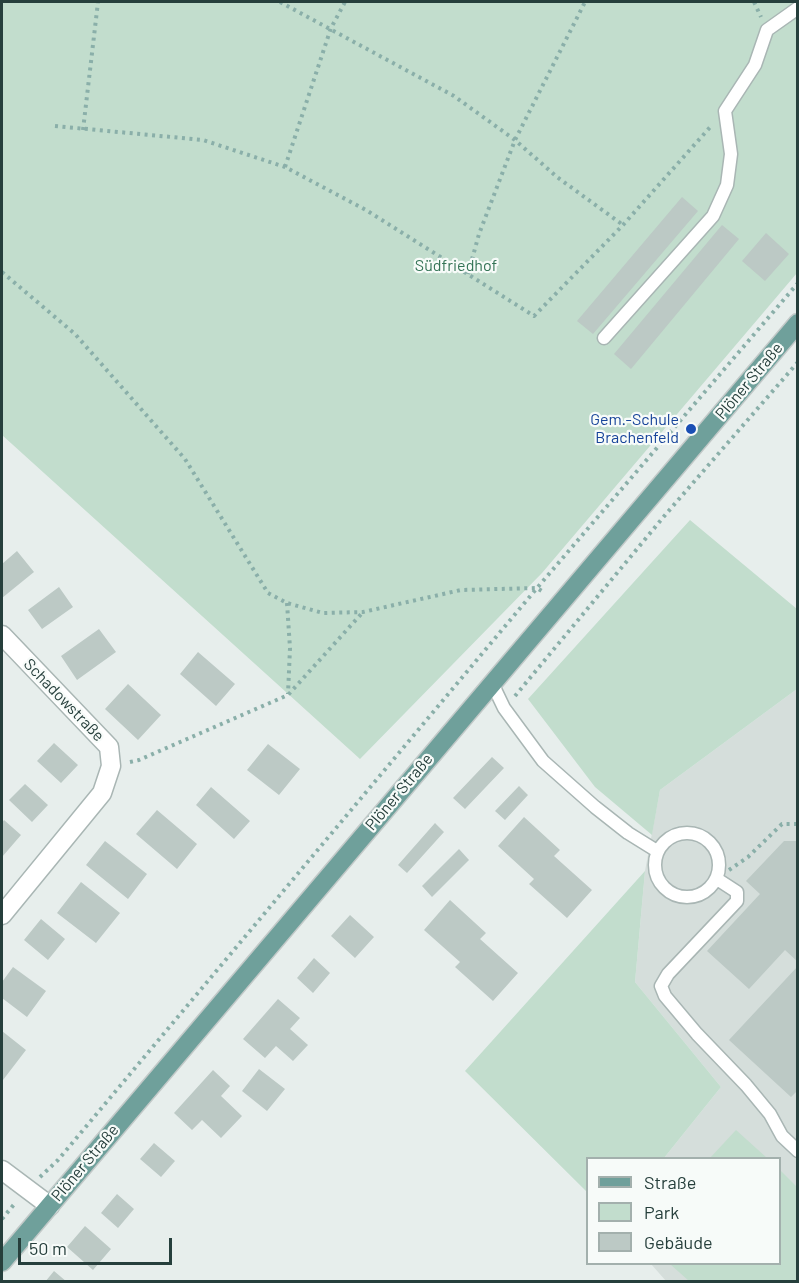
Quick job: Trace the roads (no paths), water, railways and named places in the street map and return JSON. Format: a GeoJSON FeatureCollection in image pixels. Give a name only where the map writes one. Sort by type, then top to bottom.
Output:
{"type":"FeatureCollection","features":[{"type":"Feature","properties":{"kind":"main road","name":"Plöner Straße"},"geometry":{"type":"LineString","coordinates":[[2,1262],[798,323]]}},
{"type":"Feature","properties":{"kind":"street","name":"Schadowstraße"},"geometry":{"type":"LineString","coordinates":[[2,635],[109,747],[111,766],[102,793],[2,915]]}},
{"type":"Feature","properties":{"kind":"street"},"geometry":{"type":"LineString","coordinates":[[2,1170],[50,1206]]}},
{"type":"Feature","properties":{"kind":"lane"},"geometry":{"type":"LineString","coordinates":[[604,338],[713,216],[727,185],[731,154],[724,111],[755,65],[767,30],[798,8]]}},
{"type":"Feature","properties":{"kind":"lane"},"geometry":{"type":"LineString","coordinates":[[492,683],[504,708],[543,761],[603,813],[657,851]]}},
{"type":"Feature","properties":{"kind":"lane"},"geometry":{"type":"LineString","coordinates":[[685,832],[707,839],[720,861],[717,879],[705,893],[687,898],[665,890],[654,871],[657,851],[667,838],[685,832]]}},
{"type":"Feature","properties":{"kind":"lane"},"geometry":{"type":"LineString","coordinates":[[717,879],[737,892],[737,901],[668,974],[661,986],[664,996],[746,1086],[770,1114],[782,1136],[798,1151]]}},
{"type":"Feature","properties":{"kind":"place","name":"Gem.-Schule Brachenfeld"},"geometry":{"type":"Point","coordinates":[691,429]}},
{"type":"Feature","properties":{"kind":"park label","name":"Südfriedhof"},"geometry":{"type":"Point","coordinates":[456,266]}}]}
